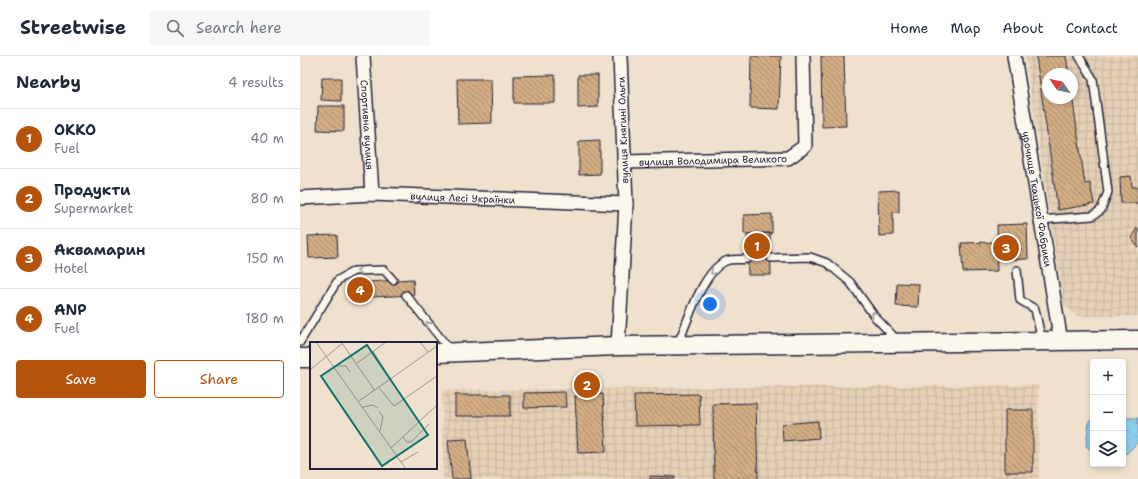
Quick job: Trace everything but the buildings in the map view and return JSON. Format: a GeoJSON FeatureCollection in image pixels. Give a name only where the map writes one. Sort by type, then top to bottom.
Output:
{"type":"FeatureCollection","features":[{"type":"Feature","properties":{"kind":"main road"},"geometry":{"type":"LineString","coordinates":[[444,352],[618,346],[1138,340]]}},
{"type":"Feature","properties":{"kind":"street","name":"Спортивна вулиця"},"geometry":{"type":"LineString","coordinates":[[363,56],[372,194]]}},
{"type":"Feature","properties":{"kind":"street","name":"вулиця Княгині Ольги"},"geometry":{"type":"LineString","coordinates":[[618,346],[626,204],[620,56]]}},
{"type":"Feature","properties":{"kind":"street","name":"вулиця Володимира Великого"},"geometry":{"type":"LineString","coordinates":[[624,162],[788,158],[805,146],[804,56]]}},
{"type":"Feature","properties":{"kind":"street","name":"урочище Ткацької Фабрики"},"geometry":{"type":"LineString","coordinates":[[1014,56],[1061,342]]}},
{"type":"Feature","properties":{"kind":"street","name":"вулиця Лесі Українки"},"geometry":{"type":"LineString","coordinates":[[300,198],[372,194],[626,204]]}},
{"type":"Feature","properties":{"kind":"lane"},"geometry":{"type":"LineString","coordinates":[[1040,220],[1092,216],[1101,210],[1108,192],[1093,79],[1079,56]]}},
{"type":"Feature","properties":{"kind":"lane"},"geometry":{"type":"LineString","coordinates":[[771,258],[810,257],[827,263],[850,282],[875,317],[900,343]]}},
{"type":"Feature","properties":{"kind":"lane"},"geometry":{"type":"LineString","coordinates":[[678,346],[692,309],[709,274],[727,260],[747,260]]}},
{"type":"Feature","properties":{"kind":"lane"},"geometry":{"type":"LineString","coordinates":[[300,342],[338,280],[354,270],[384,270],[393,280]]}},
{"type":"Feature","properties":{"kind":"lane"},"geometry":{"type":"LineString","coordinates":[[1017,270],[1020,300],[1035,308],[1042,342]]}},
{"type":"Feature","properties":{"kind":"lane"},"geometry":{"type":"LineString","coordinates":[[406,295],[444,352]]}},
{"type":"Feature","properties":{"kind":"shaded area"},"geometry":{"type":"Polygon","coordinates":[[[1025,56],[1138,56],[1138,316],[1076,316],[1064,305],[1025,56]]]}},
{"type":"Feature","properties":{"kind":"shaded area"},"geometry":{"type":"Polygon","coordinates":[[[1038,385],[1039,479],[443,479],[442,390],[1038,385]]]}},
{"type":"Feature","properties":{"kind":"water"},"geometry":{"type":"Polygon","coordinates":[[[1126,418],[1138,418],[1138,442],[1127,453],[1126,418]]]}},
{"type":"Feature","properties":{"kind":"water"},"geometry":{"type":"Polygon","coordinates":[[[1090,421],[1090,449],[1086,446],[1090,421]]]}},
{"type":"Feature","properties":{"kind":"place","name":"ОККО"},"geometry":{"type":"Point","coordinates":[757,246]}},
{"type":"Feature","properties":{"kind":"place","name":"Аквамарин"},"geometry":{"type":"Point","coordinates":[1006,248]}},
{"type":"Feature","properties":{"kind":"place","name":"ANP"},"geometry":{"type":"Point","coordinates":[360,290]}},
{"type":"Feature","properties":{"kind":"place","name":"Продукти"},"geometry":{"type":"Point","coordinates":[587,385]}}]}
